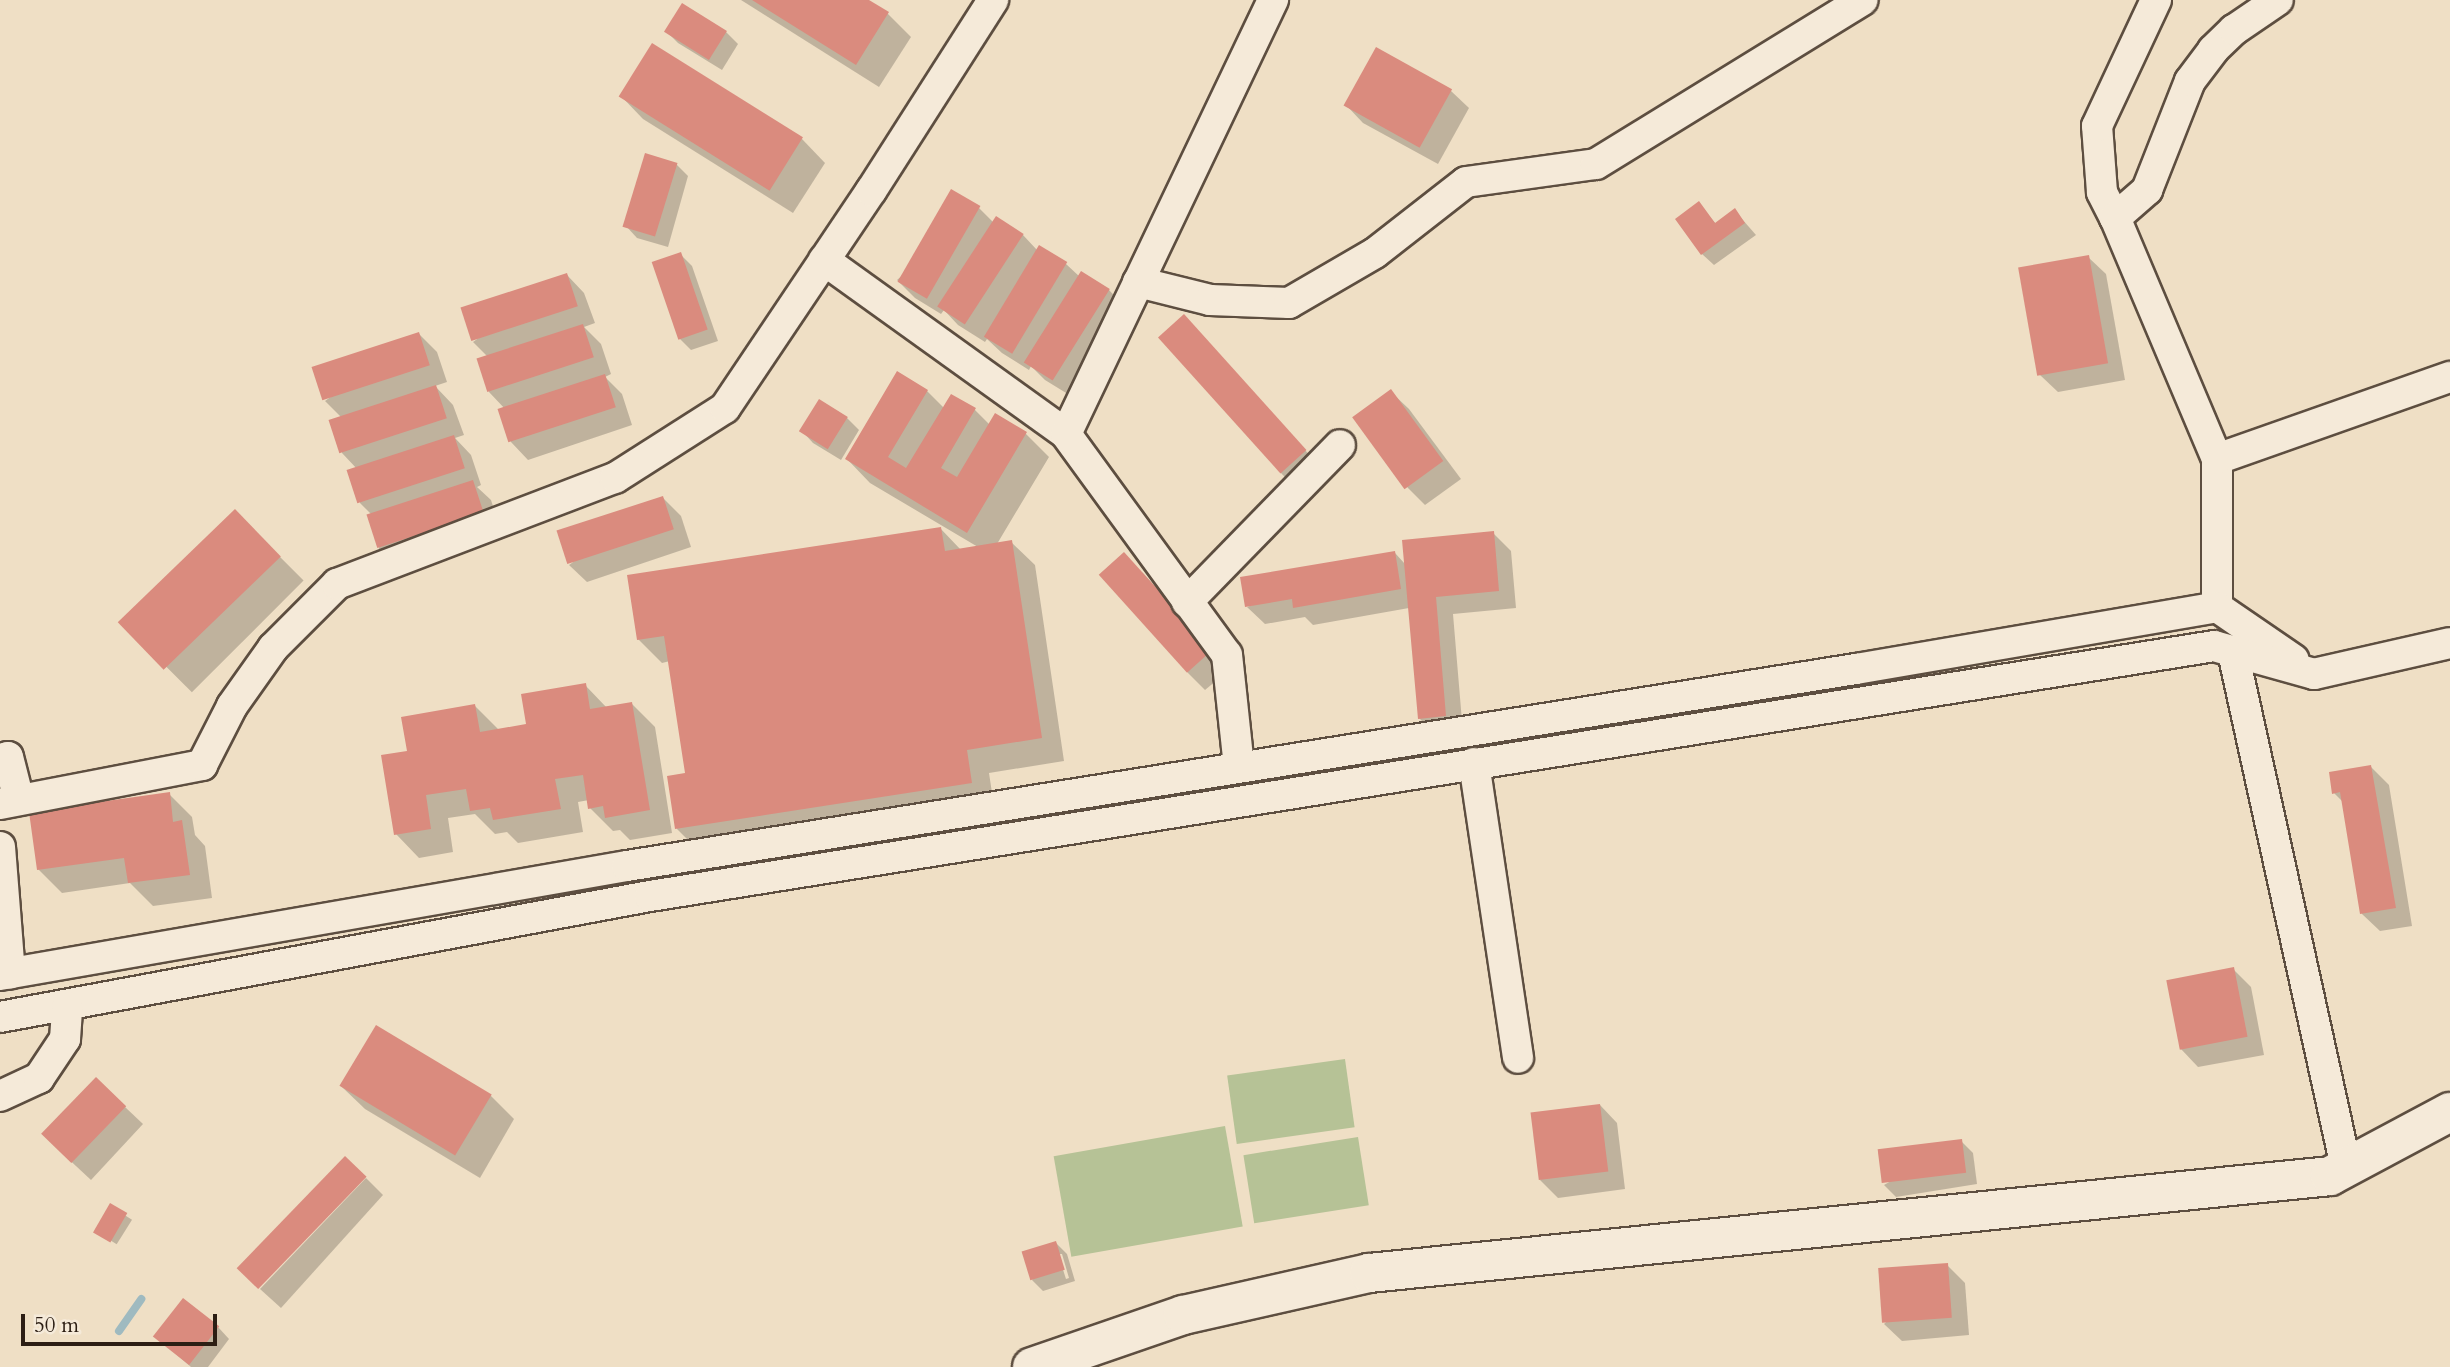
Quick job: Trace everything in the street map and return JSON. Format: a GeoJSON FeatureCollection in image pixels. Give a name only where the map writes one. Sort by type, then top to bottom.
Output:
{"type":"FeatureCollection","features":[{"type":"Feature","properties":{"kind":"street"},"geometry":{"type":"LineString","coordinates":[[0,759],[8,757],[10,802],[202,765],[232,706],[273,648],[337,584],[615,478],[725,408],[993,0]]}},
{"type":"Feature","properties":{"kind":"street"},"geometry":{"type":"LineString","coordinates":[[1066,434],[1273,0]]}},
{"type":"Feature","properties":{"kind":"street"},"geometry":{"type":"LineString","coordinates":[[1138,282],[1210,300],[1289,303],[1375,253],[1466,183],[1596,164],[1863,0]]}},
{"type":"Feature","properties":{"kind":"street"},"geometry":{"type":"LineString","coordinates":[[2156,0],[2097,126],[2102,192],[2217,459],[2217,607]]}},
{"type":"Feature","properties":{"kind":"street"},"geometry":{"type":"LineString","coordinates":[[2115,218],[2147,190],[2190,81],[2213,50],[2234,30],[2278,0]]}},
{"type":"Feature","properties":{"kind":"street"},"geometry":{"type":"LineString","coordinates":[[824,260],[1066,434],[1227,655],[1239,767]]}},
{"type":"Feature","properties":{"kind":"street"},"geometry":{"type":"LineString","coordinates":[[2217,459],[2450,377]]}},
{"type":"Feature","properties":{"kind":"street"},"geometry":{"type":"LineString","coordinates":[[1187,602],[1340,445]]}},
{"type":"Feature","properties":{"kind":"street"},"geometry":{"type":"LineString","coordinates":[[0,847],[5,975],[626,866],[1856,669],[2217,607],[2314,674]]}},
{"type":"Feature","properties":{"kind":"street"},"geometry":{"type":"LineString","coordinates":[[0,1017],[67,1007],[650,896],[2214,646],[2314,674],[2450,643]]}},
{"type":"Feature","properties":{"kind":"street"},"geometry":{"type":"LineString","coordinates":[[2233,652],[2346,1167]]}},
{"type":"Feature","properties":{"kind":"street"},"geometry":{"type":"LineString","coordinates":[[1474,763],[1518,1058]]}},
{"type":"Feature","properties":{"kind":"street"},"geometry":{"type":"LineString","coordinates":[[0,1096],[39,1078],[65,1039],[67,1007]]}},
{"type":"Feature","properties":{"kind":"street"},"geometry":{"type":"LineString","coordinates":[[1032,1367],[1182,1315],[1369,1273],[2330,1176],[2450,1112]]}},
{"type":"Feature","properties":{"kind":"green space"},"geometry":{"type":"Polygon","coordinates":[[[1345,1059],[1355,1127],[1237,1144],[1227,1076],[1345,1059]]]}},
{"type":"Feature","properties":{"kind":"green space"},"geometry":{"type":"Polygon","coordinates":[[[1225,1126],[1243,1226],[1071,1257],[1054,1156],[1225,1126]]]}},
{"type":"Feature","properties":{"kind":"green space"},"geometry":{"type":"Polygon","coordinates":[[[1358,1137],[1369,1205],[1254,1223],[1243,1155],[1358,1137]]]}},
{"type":"Feature","properties":{"kind":"building"},"geometry":{"type":"Polygon","coordinates":[[[752,0],[869,0],[889,12],[856,65],[752,0]]]}},
{"type":"Feature","properties":{"kind":"building"},"geometry":{"type":"Polygon","coordinates":[[[682,3],[727,31],[709,60],[664,32],[682,3]]]}},
{"type":"Feature","properties":{"kind":"building"},"geometry":{"type":"Polygon","coordinates":[[[652,43],[803,137],[770,191],[619,96],[652,43]]]}},
{"type":"Feature","properties":{"kind":"building"},"geometry":{"type":"Polygon","coordinates":[[[1376,47],[1452,89],[1420,148],[1344,106],[1376,47]]]}},
{"type":"Feature","properties":{"kind":"building"},"geometry":{"type":"Polygon","coordinates":[[[645,153],[678,163],[655,237],[622,227],[645,153]]]}},
{"type":"Feature","properties":{"kind":"building"},"geometry":{"type":"Polygon","coordinates":[[[951,189],[980,206],[927,299],[898,282],[951,189]]]}},
{"type":"Feature","properties":{"kind":"building"},"geometry":{"type":"Polygon","coordinates":[[[1699,201],[1715,223],[1735,208],[1745,223],[1701,255],[1675,219],[1699,201]]]}},
{"type":"Feature","properties":{"kind":"building"},"geometry":{"type":"Polygon","coordinates":[[[996,216],[1024,234],[965,325],[937,307],[996,216]]]}},
{"type":"Feature","properties":{"kind":"building"},"geometry":{"type":"Polygon","coordinates":[[[1039,245],[1067,262],[1012,354],[984,337],[1039,245]]]}},
{"type":"Feature","properties":{"kind":"building"},"geometry":{"type":"Polygon","coordinates":[[[681,252],[708,330],[678,340],[652,262],[681,252]]]}},
{"type":"Feature","properties":{"kind":"building"},"geometry":{"type":"Polygon","coordinates":[[[2089,255],[2108,363],[2037,376],[2018,268],[2089,255]]]}},
{"type":"Feature","properties":{"kind":"building"},"geometry":{"type":"Polygon","coordinates":[[[1081,271],[1110,289],[1053,381],[1024,363],[1081,271]]]}},
{"type":"Feature","properties":{"kind":"building"},"geometry":{"type":"Polygon","coordinates":[[[567,273],[578,306],[471,341],[460,308],[567,273]]]}},
{"type":"Feature","properties":{"kind":"building"},"geometry":{"type":"Polygon","coordinates":[[[1184,314],[1306,450],[1280,473],[1158,337],[1184,314]]]}},
{"type":"Feature","properties":{"kind":"building"},"geometry":{"type":"Polygon","coordinates":[[[583,324],[594,357],[487,392],[476,359],[583,324]]]}},
{"type":"Feature","properties":{"kind":"building"},"geometry":{"type":"Polygon","coordinates":[[[419,332],[430,365],[322,400],[312,367],[419,332]]]}},
{"type":"Feature","properties":{"kind":"building"},"geometry":{"type":"Polygon","coordinates":[[[897,371],[928,390],[888,457],[906,468],[951,394],[976,408],[941,468],[957,477],[995,413],[1027,432],[967,533],[845,459],[897,371]]]}},
{"type":"Feature","properties":{"kind":"building"},"geometry":{"type":"Polygon","coordinates":[[[605,374],[616,407],[508,442],[498,409],[605,374]]]}},
{"type":"Feature","properties":{"kind":"building"},"geometry":{"type":"Polygon","coordinates":[[[436,385],[447,418],[339,453],[329,420],[436,385]]]}},
{"type":"Feature","properties":{"kind":"building"},"geometry":{"type":"Polygon","coordinates":[[[1391,389],[1443,461],[1404,489],[1352,417],[1391,389]]]}},
{"type":"Feature","properties":{"kind":"building"},"geometry":{"type":"Polygon","coordinates":[[[819,399],[848,417],[828,449],[799,431],[819,399]]]}},
{"type":"Feature","properties":{"kind":"building"},"geometry":{"type":"Polygon","coordinates":[[[454,435],[465,468],[357,503],[347,470],[454,435]]]}},
{"type":"Feature","properties":{"kind":"building"},"geometry":{"type":"Polygon","coordinates":[[[473,480],[484,513],[377,548],[366,515],[473,480]]]}},
{"type":"Feature","properties":{"kind":"building"},"geometry":{"type":"Polygon","coordinates":[[[663,496],[674,529],[567,564],[556,531],[663,496]]]}},
{"type":"Feature","properties":{"kind":"building"},"geometry":{"type":"Polygon","coordinates":[[[235,509],[281,556],[164,670],[118,622],[235,509]]]}},
{"type":"Feature","properties":{"kind":"building"},"geometry":{"type":"Polygon","coordinates":[[[941,527],[945,551],[1012,540],[1042,738],[967,750],[972,783],[675,829],[667,776],[685,773],[664,636],[637,640],[627,575],[941,527]]]}},
{"type":"Feature","properties":{"kind":"building"},"geometry":{"type":"Polygon","coordinates":[[[1494,531],[1499,591],[1436,597],[1446,716],[1418,719],[1402,540],[1494,531]]]}},
{"type":"Feature","properties":{"kind":"building"},"geometry":{"type":"Polygon","coordinates":[[[1395,551],[1401,589],[1293,608],[1292,599],[1245,607],[1240,577],[1395,551]]]}},
{"type":"Feature","properties":{"kind":"building"},"geometry":{"type":"Polygon","coordinates":[[[1124,552],[1212,650],[1187,673],[1099,575],[1124,552]]]}},
{"type":"Feature","properties":{"kind":"building"},"geometry":{"type":"Polygon","coordinates":[[[586,683],[590,709],[632,702],[650,810],[605,818],[603,806],[588,809],[583,775],[555,779],[561,809],[493,820],[490,808],[470,811],[466,789],[426,795],[431,829],[394,835],[381,755],[407,751],[401,717],[475,704],[480,732],[526,724],[521,694],[586,683]]]}},
{"type":"Feature","properties":{"kind":"building"},"geometry":{"type":"Polygon","coordinates":[[[2371,765],[2396,908],[2360,914],[2340,792],[2332,794],[2329,772],[2371,765]]]}},
{"type":"Feature","properties":{"kind":"building"},"geometry":{"type":"Polygon","coordinates":[[[170,792],[173,822],[182,820],[190,875],[128,883],[124,858],[37,870],[29,812],[170,792]]]}},
{"type":"Feature","properties":{"kind":"building"},"geometry":{"type":"Polygon","coordinates":[[[2234,967],[2248,1037],[2180,1050],[2166,980],[2234,967]]]}},
{"type":"Feature","properties":{"kind":"building"},"geometry":{"type":"Polygon","coordinates":[[[376,1025],[492,1095],[455,1155],[339,1086],[376,1025]]]}},
{"type":"Feature","properties":{"kind":"building"},"geometry":{"type":"Polygon","coordinates":[[[96,1077],[126,1106],[71,1163],[41,1134],[96,1077]]]}},
{"type":"Feature","properties":{"kind":"building"},"geometry":{"type":"Polygon","coordinates":[[[1600,1104],[1608,1171],[1539,1180],[1531,1113],[1600,1104]]]}},
{"type":"Feature","properties":{"kind":"building"},"geometry":{"type":"Polygon","coordinates":[[[1962,1139],[1966,1173],[1882,1183],[1878,1149],[1962,1139]]]}},
{"type":"Feature","properties":{"kind":"building"},"geometry":{"type":"Polygon","coordinates":[[[345,1156],[367,1177],[258,1289],[237,1268],[345,1156]]]}},
{"type":"Feature","properties":{"kind":"building"},"geometry":{"type":"Polygon","coordinates":[[[110,1203],[127,1213],[110,1242],[93,1232],[110,1203]]]}},
{"type":"Feature","properties":{"kind":"building"},"geometry":{"type":"Polygon","coordinates":[[[1056,1241],[1065,1270],[1030,1280],[1022,1252],[1056,1241]]]}},
{"type":"Feature","properties":{"kind":"building"},"geometry":{"type":"Polygon","coordinates":[[[1948,1263],[1952,1318],[1882,1323],[1878,1268],[1948,1263]]]}},
{"type":"Feature","properties":{"kind":"building"},"geometry":{"type":"Polygon","coordinates":[[[183,1298],[219,1326],[189,1365],[153,1337],[183,1298]]]}},
{"type":"Feature","properties":{"kind":"waterway"},"geometry":{"type":"LineString","coordinates":[[119,1331],[141,1299]]}}]}
